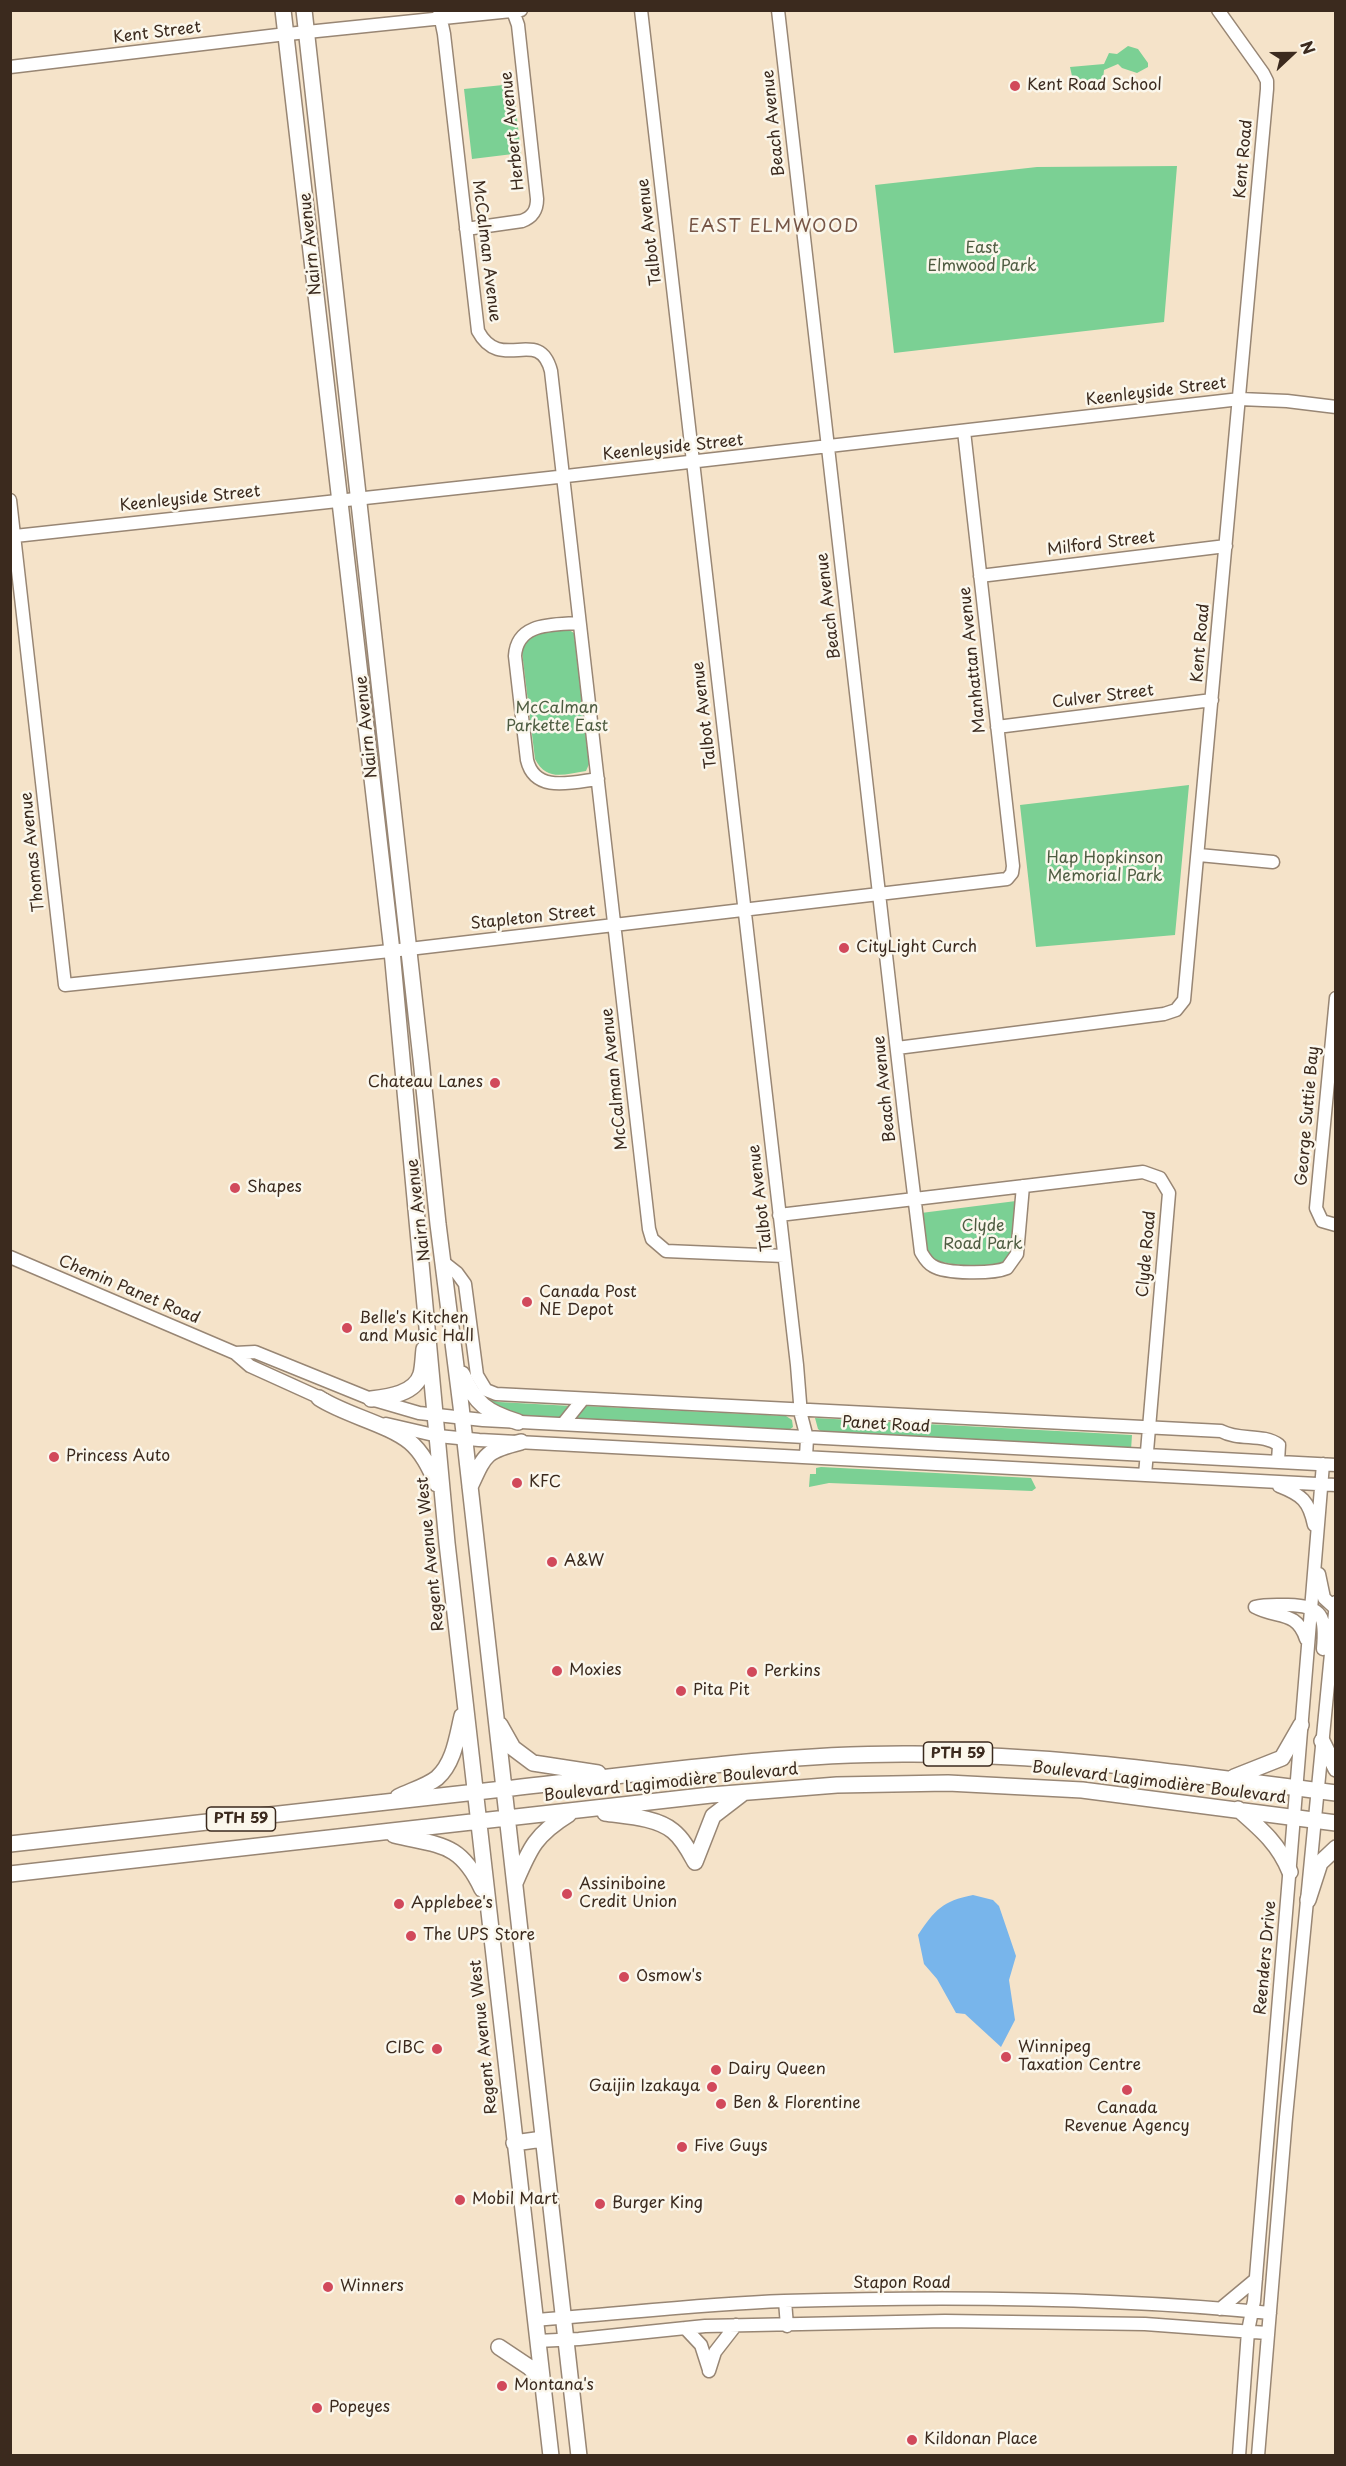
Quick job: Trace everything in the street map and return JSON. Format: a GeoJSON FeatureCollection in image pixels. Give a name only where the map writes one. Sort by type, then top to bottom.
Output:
{"type":"FeatureCollection","features":[{"type":"Feature","properties":{"kind":"main road","name":"Nairn Avenue"},"geometry":{"type":"LineString","coordinates":[[283,10],[404,1060],[438,1436]]}},
{"type":"Feature","properties":{"kind":"main road","name":"Nairn Avenue"},"geometry":{"type":"LineString","coordinates":[[304,10],[422,1059],[437,1221],[464,1439]]}},
{"type":"Feature","properties":{"kind":"main road"},"geometry":{"type":"LineString","coordinates":[[303,176],[322,173]]}},
{"type":"Feature","properties":{"kind":"main road"},"geometry":{"type":"LineString","coordinates":[[316,299],[335,296]]}},
{"type":"Feature","properties":{"kind":"main road"},"geometry":{"type":"LineString","coordinates":[[359,656],[377,655]]}},
{"type":"Feature","properties":{"kind":"main road"},"geometry":{"type":"LineString","coordinates":[[375,799],[392,797]]}},
{"type":"Feature","properties":{"kind":"main road"},"geometry":{"type":"LineString","coordinates":[[404,1060],[422,1059]]}},
{"type":"Feature","properties":{"kind":"main road"},"geometry":{"type":"LineString","coordinates":[[423,1263],[443,1262]]}},
{"type":"Feature","properties":{"kind":"main road"},"geometry":{"type":"LineString","coordinates":[[371,1399],[399,1394],[414,1384],[420,1376],[428,1317]]}},
{"type":"Feature","properties":{"kind":"main road"},"geometry":{"type":"LineString","coordinates":[[455,1359],[468,1389],[481,1406],[498,1416],[518,1422]]}},
{"type":"Feature","properties":{"kind":"main road"},"geometry":{"type":"LineString","coordinates":[[318,1398],[334,1408],[409,1441],[429,1466],[443,1496]]}},
{"type":"Feature","properties":{"kind":"main road","name":"Regent Avenue West"},"geometry":{"type":"LineString","coordinates":[[438,1436],[474,1792],[551,2456]]}},
{"type":"Feature","properties":{"kind":"main road"},"geometry":{"type":"LineString","coordinates":[[464,1439],[579,2456]]}},
{"type":"Feature","properties":{"kind":"main road"},"geometry":{"type":"LineString","coordinates":[[470,1487],[482,1460],[494,1448],[521,1442]]}},
{"type":"Feature","properties":{"kind":"main road"},"geometry":{"type":"LineString","coordinates":[[387,1802],[436,1778],[444,1770],[451,1760],[465,1708]]}},
{"type":"Feature","properties":{"kind":"main road"},"geometry":{"type":"LineString","coordinates":[[496,1720],[513,1748],[533,1763],[618,1776]]}},
{"type":"Feature","properties":{"kind":"main road"},"geometry":{"type":"LineString","coordinates":[[1231,1778],[1270,1765],[1282,1758],[1301,1725]]}},
{"type":"Feature","properties":{"kind":"main road"},"geometry":{"type":"LineString","coordinates":[[1322,1741],[1335,1769]]}},
{"type":"Feature","properties":{"kind":"main road","name":"Boulevard Lagimodière Boulevard"},"geometry":{"type":"LineString","coordinates":[[10,1844],[801,1757],[902,1754],[1090,1761],[1335,1793]]}},
{"type":"Feature","properties":{"kind":"main road","name":"Boulevard Lagimodière Boulevard"},"geometry":{"type":"LineString","coordinates":[[10,1874],[746,1792],[883,1783],[983,1784],[1082,1790],[1335,1823]]}},
{"type":"Feature","properties":{"kind":"main road"},"geometry":{"type":"LineString","coordinates":[[515,1883],[537,1838],[546,1829],[580,1810],[640,1819],[664,1826],[673,1831],[683,1842],[695,1862],[712,1816],[746,1792]]}},
{"type":"Feature","properties":{"kind":"main road"},"geometry":{"type":"LineString","coordinates":[[1238,1809],[1265,1832],[1283,1854],[1290,1872]]}},
{"type":"Feature","properties":{"kind":"main road"},"geometry":{"type":"LineString","coordinates":[[382,1832],[444,1846],[457,1852],[470,1866],[487,1900]]}},
{"type":"Feature","properties":{"kind":"main road"},"geometry":{"type":"LineString","coordinates":[[1308,1900],[1320,1863],[1335,1848]]}},
{"type":"Feature","properties":{"kind":"main road"},"geometry":{"type":"LineString","coordinates":[[514,2143],[543,2139]]}},
{"type":"Feature","properties":{"kind":"main road"},"geometry":{"type":"LineString","coordinates":[[499,2348],[529,2367],[542,2380]]}},
{"type":"Feature","properties":{"kind":"street","name":"Talbot Avenue"},"geometry":{"type":"LineString","coordinates":[[641,10],[784,1256],[801,1413],[800,1457]]}},
{"type":"Feature","properties":{"kind":"street","name":"Beach Avenue"},"geometry":{"type":"LineString","coordinates":[[778,10],[914,1198]]}},
{"type":"Feature","properties":{"kind":"street","name":"Kent Road"},"geometry":{"type":"LineString","coordinates":[[897,1048],[1164,1014],[1176,1010],[1184,1000],[1267,81],[1218,10]]}},
{"type":"Feature","properties":{"kind":"street"},"geometry":{"type":"LineString","coordinates":[[306,32],[440,15],[517,11]]}},
{"type":"Feature","properties":{"kind":"street","name":"Herbert Avenue"},"geometry":{"type":"LineString","coordinates":[[466,229],[522,221],[529,218],[536,208],[537,199],[517,11]]}},
{"type":"Feature","properties":{"kind":"street","name":"McCalman Avenue"},"geometry":{"type":"LineString","coordinates":[[440,15],[478,331],[485,343],[504,351],[525,349],[536,351],[544,357],[550,367],[649,1229],[652,1239],[666,1251],[784,1256]]}},
{"type":"Feature","properties":{"kind":"street","name":"Kent Street"},"geometry":{"type":"LineString","coordinates":[[10,67],[306,32]]}},
{"type":"Feature","properties":{"kind":"street","name":"Keenleyside Street"},"geometry":{"type":"LineString","coordinates":[[15,536],[341,499],[563,477],[1240,399],[1287,401],[1335,407]]}},
{"type":"Feature","properties":{"kind":"street","name":"Manhattan Avenue"},"geometry":{"type":"LineString","coordinates":[[964,431],[1013,866],[1012,873],[1004,881]]}},
{"type":"Feature","properties":{"kind":"street","name":"Thomas Avenue"},"geometry":{"type":"LineString","coordinates":[[10,500],[65,985]]}},
{"type":"Feature","properties":{"kind":"street","name":"Milford Street"},"geometry":{"type":"LineString","coordinates":[[980,576],[1226,546]]}},
{"type":"Feature","properties":{"kind":"street"},"geometry":{"type":"LineString","coordinates":[[579,622],[532,628],[523,634],[517,644],[515,656],[527,760],[534,775],[549,784],[598,779]]}},
{"type":"Feature","properties":{"kind":"street","name":"Culver Street"},"geometry":{"type":"LineString","coordinates":[[997,727],[1212,700]]}},
{"type":"Feature","properties":{"kind":"street"},"geometry":{"type":"LineString","coordinates":[[1198,855],[1273,862]]}},
{"type":"Feature","properties":{"kind":"street","name":"Stapleton Street"},"geometry":{"type":"LineString","coordinates":[[65,985],[410,950],[1004,881]]}},
{"type":"Feature","properties":{"kind":"street","name":"George Suttie Bay"},"geometry":{"type":"LineString","coordinates":[[1335,998],[1331,1088],[1316,1208],[1322,1221],[1335,1225]]}},
{"type":"Feature","properties":{"kind":"street","name":"Clyde Road"},"geometry":{"type":"LineString","coordinates":[[779,1215],[1143,1172],[1152,1173],[1166,1184],[1169,1193],[1145,1475]]}},
{"type":"Feature","properties":{"kind":"street"},"geometry":{"type":"LineString","coordinates":[[914,1198],[921,1252],[929,1264],[941,1270],[990,1272],[1007,1268],[1017,1254],[1023,1186]]}},
{"type":"Feature","properties":{"kind":"street","name":"Chemin Panet Road"},"geometry":{"type":"LineString","coordinates":[[10,1257],[235,1353],[250,1366],[318,1398],[388,1424],[438,1436]]}},
{"type":"Feature","properties":{"kind":"street"},"geometry":{"type":"LineString","coordinates":[[443,1262],[457,1273],[465,1284],[480,1384],[486,1390],[496,1394],[801,1413],[1221,1431],[1231,1437],[1272,1440],[1279,1445],[1278,1461]]}},
{"type":"Feature","properties":{"kind":"street","name":"Chemin Panet Road"},"geometry":{"type":"LineString","coordinates":[[235,1353],[255,1352],[371,1399],[419,1413],[435,1415]]}},
{"type":"Feature","properties":{"kind":"street"},"geometry":{"type":"LineString","coordinates":[[455,1359],[474,1355]]}},
{"type":"Feature","properties":{"kind":"street"},"geometry":{"type":"LineString","coordinates":[[281,1380],[288,1365]]}},
{"type":"Feature","properties":{"kind":"street"},"geometry":{"type":"LineString","coordinates":[[563,1424],[583,1399]]}},
{"type":"Feature","properties":{"kind":"street","name":"Panet Road"},"geometry":{"type":"LineString","coordinates":[[435,1415],[518,1422],[1329,1464]]}},
{"type":"Feature","properties":{"kind":"street"},"geometry":{"type":"LineString","coordinates":[[438,1436],[1335,1485]]}},
{"type":"Feature","properties":{"kind":"street","name":"Reenders Drive"},"geometry":{"type":"LineString","coordinates":[[1239,2456],[1248,2331],[1253,2311],[1256,2279],[1295,1817],[1321,1484],[1329,1464]]}},
{"type":"Feature","properties":{"kind":"street"},"geometry":{"type":"LineString","coordinates":[[1268,1481],[1302,1497],[1309,1505],[1317,1541],[1320,1587],[1324,1598],[1335,1609]]}},
{"type":"Feature","properties":{"kind":"street"},"geometry":{"type":"LineString","coordinates":[[1258,2456],[1286,2117],[1335,1602]]}},
{"type":"Feature","properties":{"kind":"street"},"geometry":{"type":"LineString","coordinates":[[1307,1646],[1303,1631],[1296,1621],[1284,1616],[1268,1614],[1255,1607],[1265,1604],[1311,1607],[1317,1611],[1323,1624],[1320,1690],[1323,1713]]}},
{"type":"Feature","properties":{"kind":"street"},"geometry":{"type":"LineString","coordinates":[[1269,2118],[1286,2117]]}},
{"type":"Feature","properties":{"kind":"street"},"geometry":{"type":"LineString","coordinates":[[1220,2309],[1256,2279]]}},
{"type":"Feature","properties":{"kind":"street"},"geometry":{"type":"LineString","coordinates":[[945,2299],[945,2321]]}},
{"type":"Feature","properties":{"kind":"street","name":"Stapon Road"},"geometry":{"type":"LineString","coordinates":[[535,2320],[785,2301],[945,2299],[1146,2303],[1270,2313]]}},
{"type":"Feature","properties":{"kind":"street"},"geometry":{"type":"LineString","coordinates":[[785,2301],[787,2325]]}},
{"type":"Feature","properties":{"kind":"street"},"geometry":{"type":"LineString","coordinates":[[705,2326],[714,2306]]}},
{"type":"Feature","properties":{"kind":"street"},"geometry":{"type":"LineString","coordinates":[[537,2341],[705,2326],[945,2321],[1145,2324],[1267,2333]]}},
{"type":"Feature","properties":{"kind":"street"},"geometry":{"type":"LineString","coordinates":[[685,2328],[701,2345],[709,2371],[715,2352],[736,2325]]}},
{"type":"Feature","properties":{"kind":"green space"},"geometry":{"type":"Polygon","coordinates":[[[1128,46],[1138,49],[1148,63],[1148,67],[1137,73],[1122,68],[1118,64],[1104,70],[1103,79],[1079,82],[1072,76],[1070,67],[1104,64],[1109,53],[1117,54],[1128,46]]]}},
{"type":"Feature","properties":{"kind":"green space"},"geometry":{"type":"Polygon","coordinates":[[[513,84],[521,153],[472,159],[464,89],[513,84]]]}},
{"type":"Feature","properties":{"kind":"green space","name":"East Elmwood Park"},"geometry":{"type":"Polygon","coordinates":[[[1177,166],[1164,322],[894,353],[875,185],[1037,167],[1177,166]]]}},
{"type":"Feature","properties":{"kind":"green space","name":"McCalman Parkette East"},"geometry":{"type":"Polygon","coordinates":[[[566,628],[574,633],[589,764],[586,771],[557,775],[545,771],[535,759],[522,652],[529,638],[534,634],[545,630],[566,628]]]}},
{"type":"Feature","properties":{"kind":"green space","name":"Hap Hopkinson Memorial Park"},"geometry":{"type":"Polygon","coordinates":[[[1189,785],[1175,935],[1036,947],[1020,805],[1189,785]]]}},
{"type":"Feature","properties":{"kind":"green space","name":"Clyde Road Park"},"geometry":{"type":"Polygon","coordinates":[[[1016,1201],[1013,1241],[1009,1255],[1001,1263],[981,1266],[956,1265],[936,1260],[928,1253],[924,1243],[921,1213],[1016,1201]]]}},
{"type":"Feature","properties":{"kind":"green space"},"geometry":{"type":"Polygon","coordinates":[[[484,1398],[499,1402],[571,1406],[565,1415],[558,1419],[512,1416],[484,1398]]]}},
{"type":"Feature","properties":{"kind":"green space"},"geometry":{"type":"Polygon","coordinates":[[[586,1406],[786,1416],[792,1420],[793,1427],[789,1430],[574,1419],[586,1406]]]}},
{"type":"Feature","properties":{"kind":"green space"},"geometry":{"type":"Polygon","coordinates":[[[815,1418],[1132,1435],[1131,1450],[823,1433],[818,1429],[815,1418]]]}},
{"type":"Feature","properties":{"kind":"green space"},"geometry":{"type":"Polygon","coordinates":[[[816,1468],[1031,1478],[1036,1488],[1032,1491],[829,1483],[809,1487],[810,1474],[816,1474],[816,1468]]]}},
{"type":"Feature","properties":{"kind":"water"},"geometry":{"type":"Polygon","coordinates":[[[973,1895],[993,1900],[999,1906],[1016,1956],[1009,1980],[1015,2020],[1001,2047],[965,2014],[956,2013],[937,1979],[924,1964],[918,1935],[940,1908],[954,1900],[973,1895]]]}},
{"type":"Feature","properties":{"kind":"place","name":"Kent Road School"},"geometry":{"type":"Point","coordinates":[1015,86]}},
{"type":"Feature","properties":{"kind":"place","name":"CityLight Curch"},"geometry":{"type":"Point","coordinates":[844,948]}},
{"type":"Feature","properties":{"kind":"place","name":"Chateau Lanes"},"geometry":{"type":"Point","coordinates":[495,1083]}},
{"type":"Feature","properties":{"kind":"place","name":"Shapes"},"geometry":{"type":"Point","coordinates":[235,1188]}},
{"type":"Feature","properties":{"kind":"place","name":"Canada Post NE Depot"},"geometry":{"type":"Point","coordinates":[527,1302]}},
{"type":"Feature","properties":{"kind":"place","name":"Belle's Kitchen and Music Hall"},"geometry":{"type":"Point","coordinates":[347,1328]}},
{"type":"Feature","properties":{"kind":"place","name":"Princess Auto"},"geometry":{"type":"Point","coordinates":[54,1457]}},
{"type":"Feature","properties":{"kind":"place","name":"KFC"},"geometry":{"type":"Point","coordinates":[517,1483]}},
{"type":"Feature","properties":{"kind":"place","name":"A&W"},"geometry":{"type":"Point","coordinates":[552,1562]}},
{"type":"Feature","properties":{"kind":"place","name":"Moxies"},"geometry":{"type":"Point","coordinates":[557,1671]}},
{"type":"Feature","properties":{"kind":"place","name":"Perkins"},"geometry":{"type":"Point","coordinates":[752,1672]}},
{"type":"Feature","properties":{"kind":"place","name":"Pita Pit"},"geometry":{"type":"Point","coordinates":[681,1691]}},
{"type":"Feature","properties":{"kind":"place","name":"Assiniboine Credit Union"},"geometry":{"type":"Point","coordinates":[567,1894]}},
{"type":"Feature","properties":{"kind":"place","name":"Applebee's"},"geometry":{"type":"Point","coordinates":[399,1904]}},
{"type":"Feature","properties":{"kind":"place","name":"The UPS Store"},"geometry":{"type":"Point","coordinates":[411,1936]}},
{"type":"Feature","properties":{"kind":"place","name":"Osmow's"},"geometry":{"type":"Point","coordinates":[624,1977]}},
{"type":"Feature","properties":{"kind":"place","name":"CIBC"},"geometry":{"type":"Point","coordinates":[437,2049]}},
{"type":"Feature","properties":{"kind":"place","name":"Winnipeg Taxation Centre"},"geometry":{"type":"Point","coordinates":[1006,2057]}},
{"type":"Feature","properties":{"kind":"place","name":"Dairy Queen"},"geometry":{"type":"Point","coordinates":[716,2070]}},
{"type":"Feature","properties":{"kind":"place","name":"Gaijin Izakaya"},"geometry":{"type":"Point","coordinates":[712,2087]}},
{"type":"Feature","properties":{"kind":"place","name":"Canada Revenue Agency"},"geometry":{"type":"Point","coordinates":[1127,2090]}},
{"type":"Feature","properties":{"kind":"place","name":"Ben & Florentine"},"geometry":{"type":"Point","coordinates":[721,2104]}},
{"type":"Feature","properties":{"kind":"place","name":"Five Guys"},"geometry":{"type":"Point","coordinates":[682,2147]}},
{"type":"Feature","properties":{"kind":"place","name":"Mobil Mart"},"geometry":{"type":"Point","coordinates":[460,2200]}},
{"type":"Feature","properties":{"kind":"place","name":"Burger King"},"geometry":{"type":"Point","coordinates":[600,2204]}},
{"type":"Feature","properties":{"kind":"place","name":"Winners"},"geometry":{"type":"Point","coordinates":[328,2287]}},
{"type":"Feature","properties":{"kind":"place","name":"Montana's"},"geometry":{"type":"Point","coordinates":[502,2386]}},
{"type":"Feature","properties":{"kind":"place","name":"Popeyes"},"geometry":{"type":"Point","coordinates":[317,2408]}},
{"type":"Feature","properties":{"kind":"place","name":"Kildonan Place"},"geometry":{"type":"Point","coordinates":[912,2440]}},
{"type":"Feature","properties":{"kind":"district","name":"EAST ELMWOOD"},"geometry":{"type":"Point","coordinates":[774,227]}}]}
